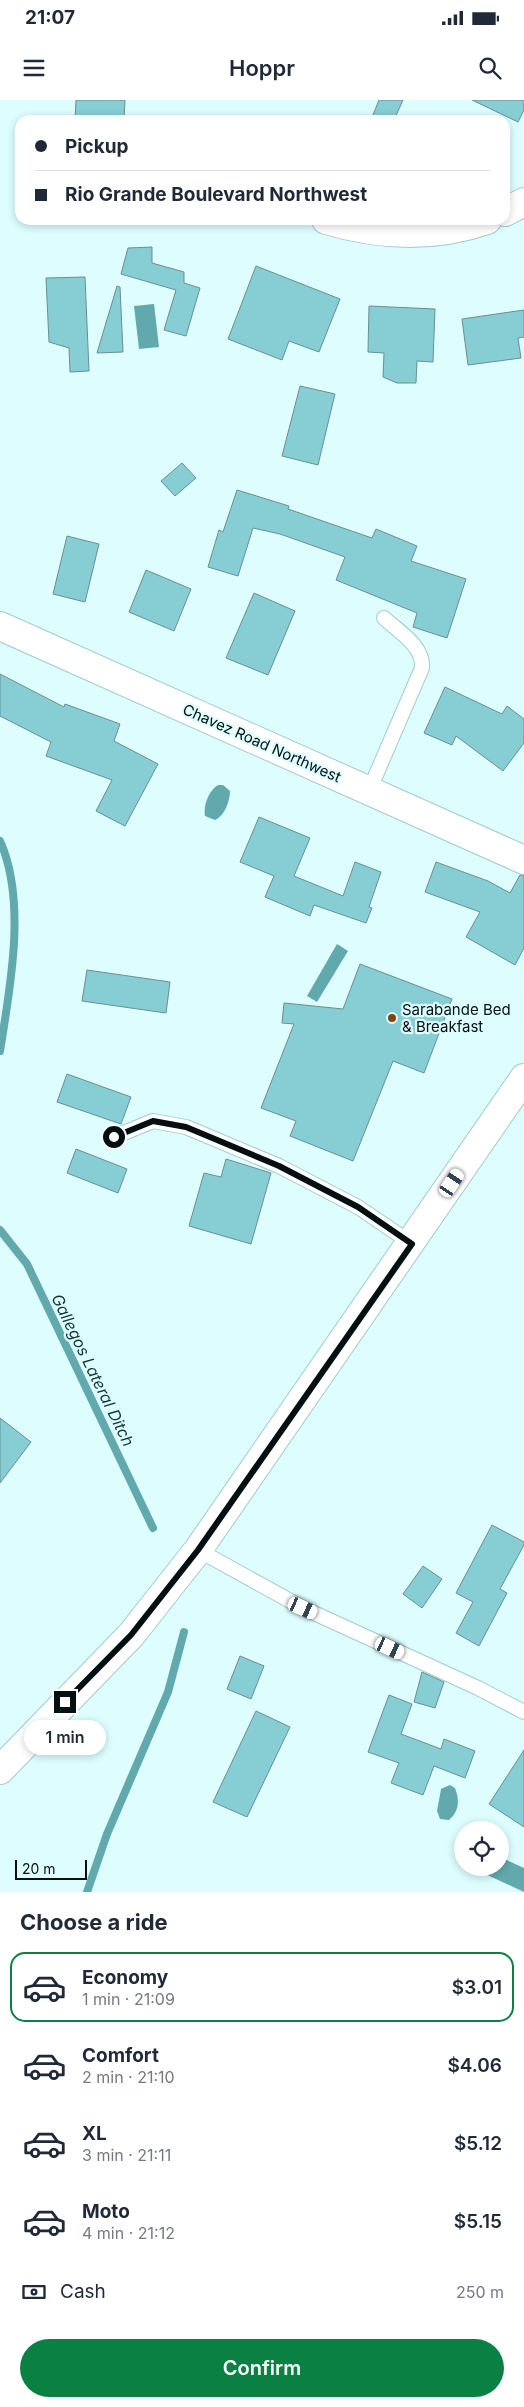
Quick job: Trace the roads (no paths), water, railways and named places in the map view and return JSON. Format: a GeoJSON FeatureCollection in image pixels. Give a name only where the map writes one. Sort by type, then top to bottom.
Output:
{"type":"FeatureCollection","features":[{"type":"Feature","properties":{"kind":"street"},"geometry":{"type":"LineString","coordinates":[[510,209],[524,202]]}},
{"type":"Feature","properties":{"kind":"street"},"geometry":{"type":"LineString","coordinates":[[344,225],[361,230],[397,233],[449,229],[466,225]]}},
{"type":"Feature","properties":{"kind":"street","name":"Chavez Road Northwest"},"geometry":{"type":"LineString","coordinates":[[0,626],[524,860]]}},
{"type":"Feature","properties":{"kind":"street"},"geometry":{"type":"LineString","coordinates":[[0,1770],[131,1635],[198,1550],[412,1244],[524,1078]]}},
{"type":"Feature","properties":{"kind":"lane"},"geometry":{"type":"LineString","coordinates":[[369,791],[422,668],[423,660],[420,651],[384,618]]}},
{"type":"Feature","properties":{"kind":"lane"},"geometry":{"type":"LineString","coordinates":[[114,1137],[153,1121],[186,1127],[279,1166],[358,1207],[412,1244]]}},
{"type":"Feature","properties":{"kind":"lane"},"geometry":{"type":"LineString","coordinates":[[198,1550],[303,1608],[478,1688],[524,1712]]}},
{"type":"Feature","properties":{"kind":"water"},"geometry":{"type":"Polygon","coordinates":[[[154,304],[159,347],[139,349],[134,306],[154,304]]]}},
{"type":"Feature","properties":{"kind":"water"},"geometry":{"type":"Polygon","coordinates":[[[218,785],[223,785],[230,791],[230,795],[222,815],[215,820],[205,816],[205,808],[209,794],[218,785]]]}},
{"type":"Feature","properties":{"kind":"water"},"geometry":{"type":"Polygon","coordinates":[[[337,944],[348,951],[317,1002],[307,996],[337,944]]]}},
{"type":"Feature","properties":{"kind":"water"},"geometry":{"type":"Polygon","coordinates":[[[450,1785],[455,1788],[457,1793],[457,1809],[449,1820],[440,1819],[437,1811],[441,1789],[450,1785]]]}},
{"type":"Feature","properties":{"kind":"water"},"geometry":{"type":"Polygon","coordinates":[[[509,1861],[524,1868],[524,1892],[489,1876],[509,1876],[509,1861]]]}},
{"type":"Feature","properties":{"kind":"waterway","name":"Gallegos Lateral Ditch"},"geometry":{"type":"LineString","coordinates":[[0,841],[8,865],[13,890],[15,917],[12,973],[0,1051]]}},
{"type":"Feature","properties":{"kind":"waterway","name":"Gallegos Lateral Ditch"},"geometry":{"type":"LineString","coordinates":[[0,1230],[27,1264],[153,1528]]}},
{"type":"Feature","properties":{"kind":"waterway","name":"Gallegos Lateral Ditch"},"geometry":{"type":"LineString","coordinates":[[87,1892],[107,1834],[168,1692],[184,1632]]}},
{"type":"Feature","properties":{"kind":"place","name":"Sarabande Bed & Breakfast"},"geometry":{"type":"Point","coordinates":[392,1018]}}]}
